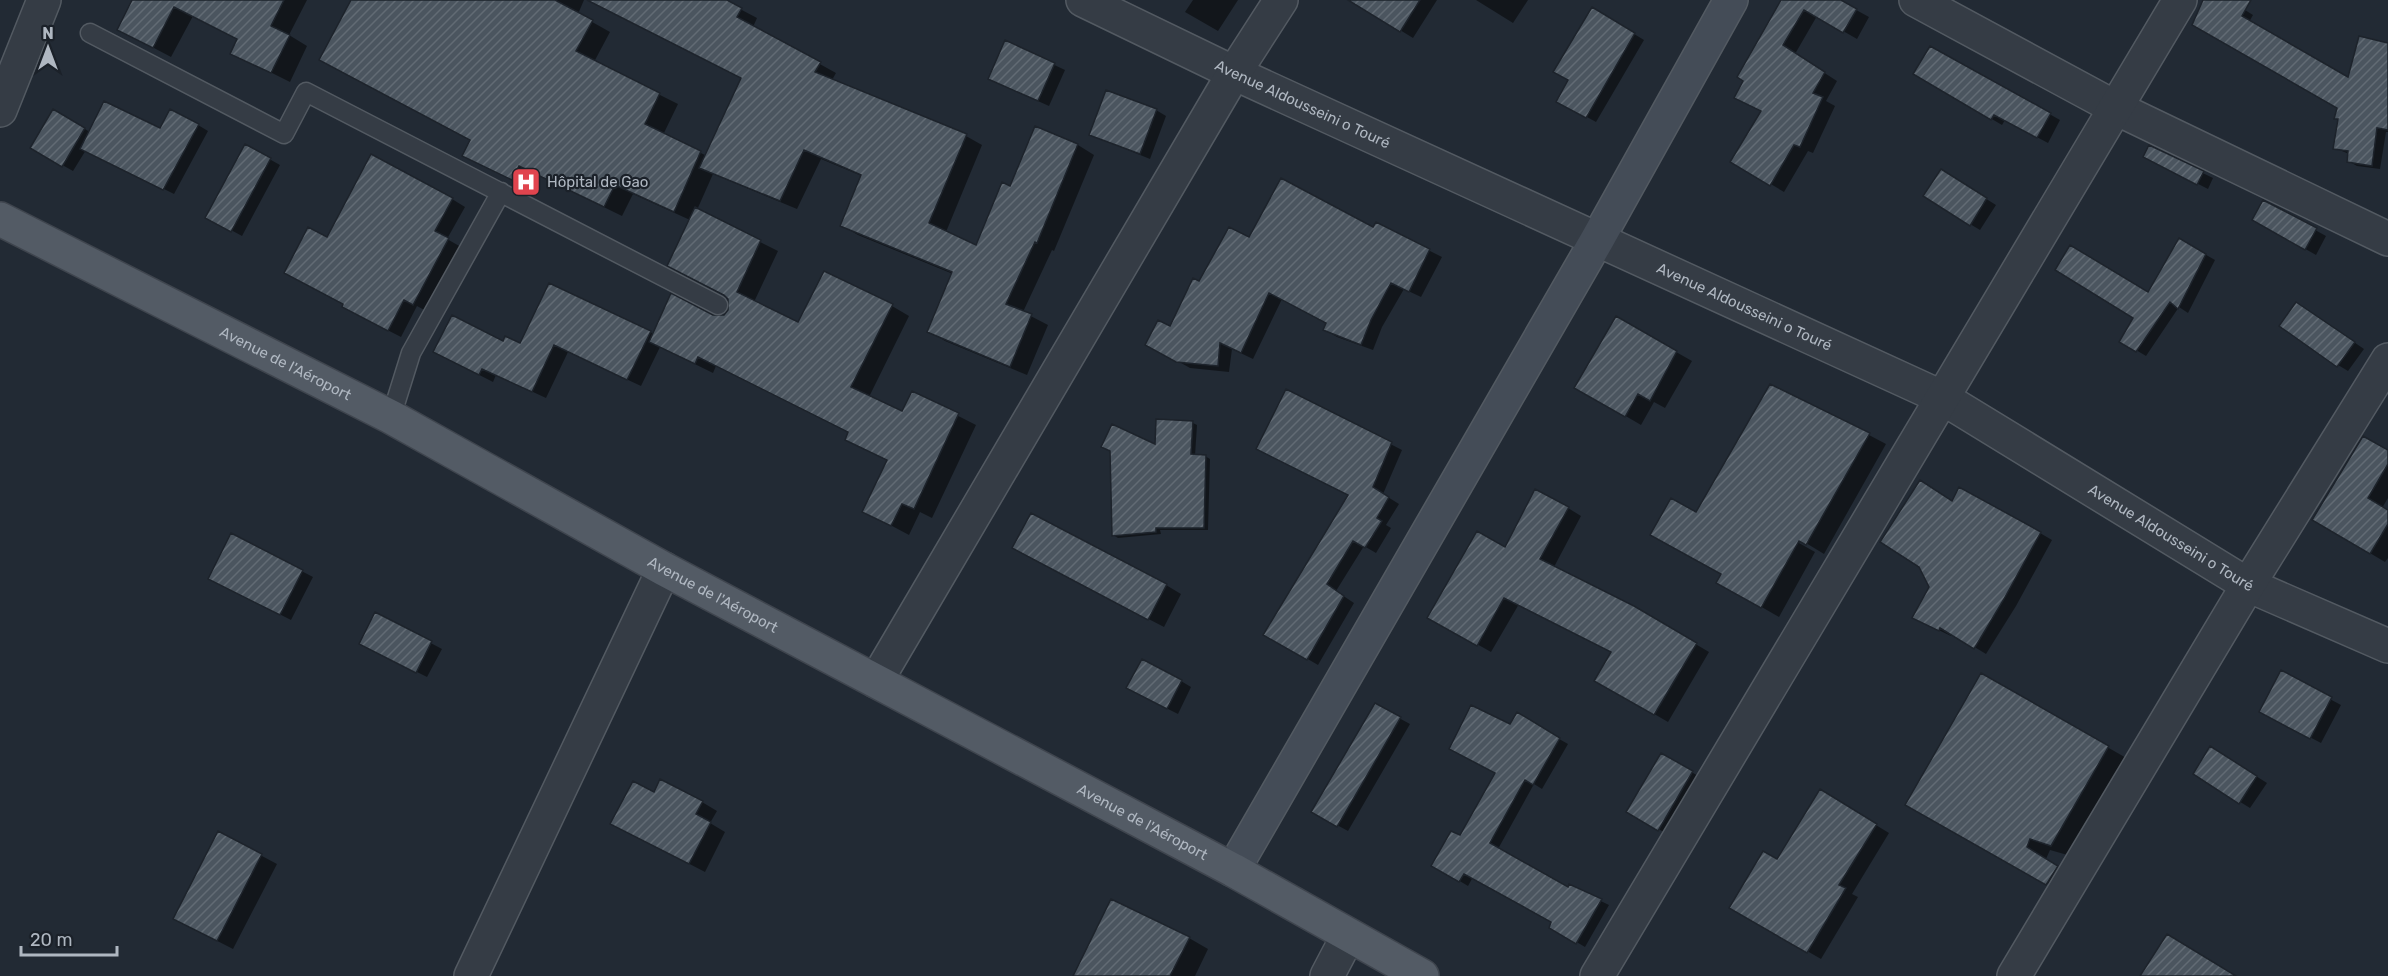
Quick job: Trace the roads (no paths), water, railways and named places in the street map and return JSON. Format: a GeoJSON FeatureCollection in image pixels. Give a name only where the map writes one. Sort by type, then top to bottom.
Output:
{"type":"FeatureCollection","features":[{"type":"Feature","properties":{"kind":"main road","name":"Avenue de l'Aéroport"},"geometry":{"type":"LineString","coordinates":[[0,219],[391,417],[664,568],[1233,870],[1422,976]]}},
{"type":"Feature","properties":{"kind":"street"},"geometry":{"type":"LineString","coordinates":[[0,110],[44,0]]}},
{"type":"Feature","properties":{"kind":"street","name":"Avenue Aldousseini o Touré"},"geometry":{"type":"LineString","coordinates":[[1083,0],[1234,73],[1941,397],[2248,585],[2388,646]]}},
{"type":"Feature","properties":{"kind":"street"},"geometry":{"type":"LineString","coordinates":[[876,681],[1234,73],[1281,0]]}},
{"type":"Feature","properties":{"kind":"street"},"geometry":{"type":"LineString","coordinates":[[1233,870],[1597,240],[1731,0]]}},
{"type":"Feature","properties":{"kind":"street"},"geometry":{"type":"LineString","coordinates":[[1916,0],[2115,108],[2388,239]]}},
{"type":"Feature","properties":{"kind":"street"},"geometry":{"type":"LineString","coordinates":[[1597,976],[2180,0]]}},
{"type":"Feature","properties":{"kind":"street"},"geometry":{"type":"LineString","coordinates":[[2014,976],[2248,585],[2388,360]]}},
{"type":"Feature","properties":{"kind":"street"},"geometry":{"type":"LineString","coordinates":[[471,976],[664,568]]}},
{"type":"Feature","properties":{"kind":"street"},"geometry":{"type":"LineString","coordinates":[[1327,976],[1348,936]]}},
{"type":"Feature","properties":{"kind":"lane"},"geometry":{"type":"LineString","coordinates":[[90,33],[284,134],[306,92],[718,305]]}},
{"type":"Feature","properties":{"kind":"lane"},"geometry":{"type":"LineString","coordinates":[[391,417],[411,352],[501,192]]}},
{"type":"Feature","properties":{"kind":"place","name":"Hôpital de Gao"},"geometry":{"type":"Point","coordinates":[526,182]}}]}
